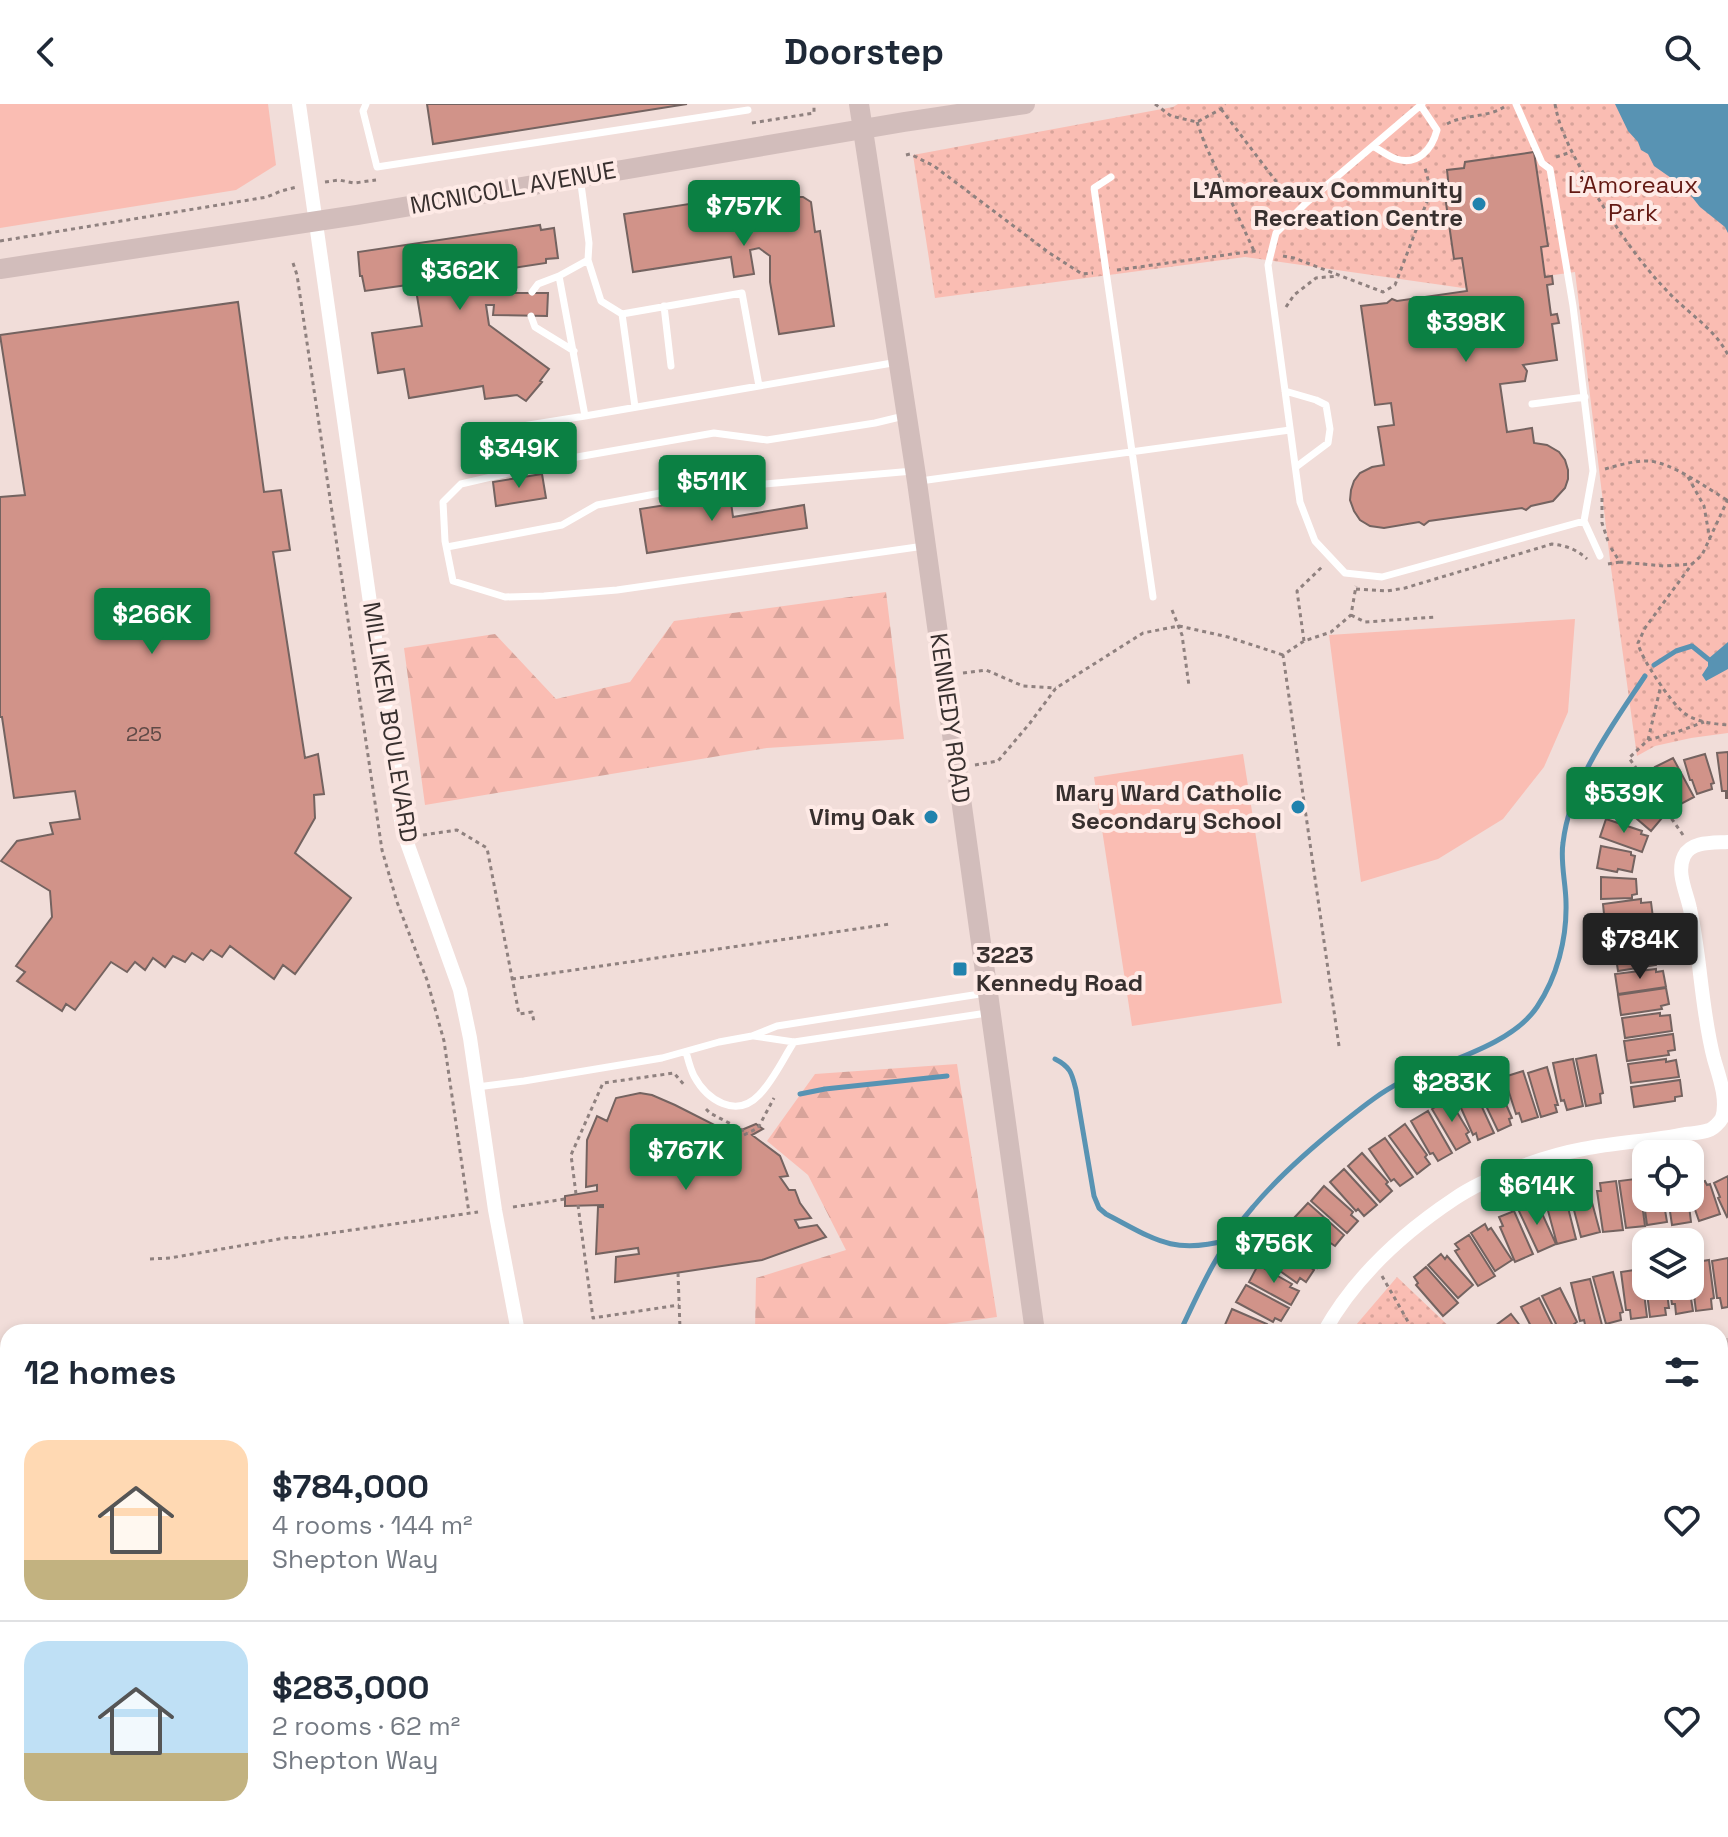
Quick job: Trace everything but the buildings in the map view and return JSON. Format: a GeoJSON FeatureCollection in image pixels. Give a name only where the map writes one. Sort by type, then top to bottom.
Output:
{"type":"FeatureCollection","features":[{"type":"Feature","properties":{"kind":"main road","name":"KENNEDY ROAD"},"geometry":{"type":"LineString","coordinates":[[859,104],[926,545],[1034,1324]]}},
{"type":"Feature","properties":{"kind":"main road","name":"MCNICOLL AVENUE"},"geometry":{"type":"LineString","coordinates":[[0,269],[419,204],[1025,104]]}},
{"type":"Feature","properties":{"kind":"street","name":"MILLIKEN BOULEVARD"},"geometry":{"type":"LineString","coordinates":[[299,104],[401,820],[460,990],[516,1324]]}},
{"type":"Feature","properties":{"kind":"street"},"geometry":{"type":"LineString","coordinates":[[1328,1324],[1375,1265],[1400,1240],[1455,1198],[1489,1180],[1582,1149],[1711,1130],[1722,1118],[1725,1097],[1712,1049],[1691,910],[1682,879],[1684,857],[1690,849],[1702,844],[1728,842]]}},
{"type":"Feature","properties":{"kind":"lane"},"geometry":{"type":"LineString","coordinates":[[366,104],[363,111],[377,167],[748,110]]}},
{"type":"Feature","properties":{"kind":"lane"},"geometry":{"type":"LineString","coordinates":[[1516,104],[1542,163],[1550,169],[1573,306],[1593,471],[1584,521],[1600,556]]}},
{"type":"Feature","properties":{"kind":"lane"},"geometry":{"type":"LineString","coordinates":[[1373,146],[1395,158],[1406,160],[1422,157],[1433,145],[1437,130],[1422,105],[1373,146],[1298,210],[1276,233],[1268,265],[1300,502],[1315,541],[1345,573],[1382,577],[1584,521]]}},
{"type":"Feature","properties":{"kind":"lane"},"geometry":{"type":"LineString","coordinates":[[580,176],[589,243],[588,260],[601,301],[622,314],[742,293],[759,386]]}},
{"type":"Feature","properties":{"kind":"lane"},"geometry":{"type":"LineString","coordinates":[[1111,177],[1094,188],[1153,597]]}},
{"type":"Feature","properties":{"kind":"lane"},"geometry":{"type":"LineString","coordinates":[[532,292],[538,284],[588,260]]}},
{"type":"Feature","properties":{"kind":"lane"},"geometry":{"type":"LineString","coordinates":[[559,276],[585,416]]}},
{"type":"Feature","properties":{"kind":"lane"},"geometry":{"type":"LineString","coordinates":[[664,306],[671,366]]}},
{"type":"Feature","properties":{"kind":"lane"},"geometry":{"type":"LineString","coordinates":[[622,314],[635,407]]}},
{"type":"Feature","properties":{"kind":"lane"},"geometry":{"type":"LineString","coordinates":[[531,316],[535,327],[574,351]]}},
{"type":"Feature","properties":{"kind":"lane"},"geometry":{"type":"LineString","coordinates":[[491,431],[899,362]]}},
{"type":"Feature","properties":{"kind":"lane"},"geometry":{"type":"LineString","coordinates":[[1285,391],[1326,405],[1330,429],[1328,443],[1296,467]]}},
{"type":"Feature","properties":{"kind":"lane"},"geometry":{"type":"LineString","coordinates":[[1532,404],[1585,397]]}},
{"type":"Feature","properties":{"kind":"lane"},"geometry":{"type":"LineString","coordinates":[[907,416],[767,440],[714,433],[577,457],[461,484],[443,502],[447,547],[453,581],[505,597],[518,597],[617,590],[926,545]]}},
{"type":"Feature","properties":{"kind":"lane"},"geometry":{"type":"LineString","coordinates":[[447,547],[562,525],[597,505],[718,482],[753,485],[916,476],[1132,452],[1290,430]]}},
{"type":"Feature","properties":{"kind":"lane"},"geometry":{"type":"LineString","coordinates":[[477,1087],[647,1061],[752,1036],[777,1026],[989,1002]]}},
{"type":"Feature","properties":{"kind":"lane"},"geometry":{"type":"LineString","coordinates":[[752,1036],[794,1042],[989,1002]]}},
{"type":"Feature","properties":{"kind":"lane"},"geometry":{"type":"LineString","coordinates":[[686,1052],[693,1074],[703,1089],[714,1100],[727,1106],[740,1107],[751,1103],[762,1093],[794,1042]]}},
{"type":"Feature","properties":{"kind":"path"},"geometry":{"type":"LineString","coordinates":[[814,104],[814,113]]}},
{"type":"Feature","properties":{"kind":"path"},"geometry":{"type":"LineString","coordinates":[[1155,104],[1171,116],[1197,122],[1225,104]]}},
{"type":"Feature","properties":{"kind":"path"},"geometry":{"type":"LineString","coordinates":[[1437,130],[1458,119],[1495,113],[1508,104]]}},
{"type":"Feature","properties":{"kind":"path"},"geometry":{"type":"LineString","coordinates":[[1555,104],[1571,152],[1616,229],[1645,267],[1671,296],[1704,324],[1728,355]]}},
{"type":"Feature","properties":{"kind":"path"},"geometry":{"type":"LineString","coordinates":[[1221,109],[1298,210]]}},
{"type":"Feature","properties":{"kind":"path"},"geometry":{"type":"LineString","coordinates":[[1197,122],[1254,251]]}},
{"type":"Feature","properties":{"kind":"path"},"geometry":{"type":"LineString","coordinates":[[909,153],[934,166],[1082,274],[1254,251],[1294,258],[1383,292],[1395,285],[1431,191],[1422,157]]}},
{"type":"Feature","properties":{"kind":"path"},"geometry":{"type":"LineString","coordinates":[[0,241],[267,197],[281,191]]}},
{"type":"Feature","properties":{"kind":"path"},"geometry":{"type":"LineString","coordinates":[[1275,321],[1294,295],[1316,278],[1342,276]]}},
{"type":"Feature","properties":{"kind":"path"},"geometry":{"type":"LineString","coordinates":[[1593,471],[1652,461],[1688,476],[1728,500],[1702,555],[1692,564],[1638,641],[1641,655],[1681,710],[1704,722],[1728,725]]}},
{"type":"Feature","properties":{"kind":"path"},"geometry":{"type":"LineString","coordinates":[[1688,476],[1704,506],[1710,540]]}},
{"type":"Feature","properties":{"kind":"path"},"geometry":{"type":"LineString","coordinates":[[1602,497],[1602,523],[1609,545],[1620,562]]}},
{"type":"Feature","properties":{"kind":"path"},"geometry":{"type":"LineString","coordinates":[[1356,589],[1387,591],[1405,588],[1552,544],[1578,551],[1588,560]]}},
{"type":"Feature","properties":{"kind":"path"},"geometry":{"type":"LineString","coordinates":[[1304,641],[1297,591],[1331,559]]}},
{"type":"Feature","properties":{"kind":"path"},"geometry":{"type":"LineString","coordinates":[[1606,565],[1620,562],[1664,566],[1692,564]]}},
{"type":"Feature","properties":{"kind":"path"},"geometry":{"type":"LineString","coordinates":[[1283,655],[1304,641],[1331,632],[1351,615],[1358,575]]}},
{"type":"Feature","properties":{"kind":"path"},"geometry":{"type":"LineString","coordinates":[[1172,610],[1179,626],[1189,686]]}},
{"type":"Feature","properties":{"kind":"path"},"geometry":{"type":"LineString","coordinates":[[1351,615],[1365,622],[1436,617]]}},
{"type":"Feature","properties":{"kind":"path"},"geometry":{"type":"LineString","coordinates":[[956,768],[998,761],[1056,688],[1143,633],[1179,626],[1228,637],[1283,655]]}},
{"type":"Feature","properties":{"kind":"path"},"geometry":{"type":"LineString","coordinates":[[1283,655],[1339,1046]]}},
{"type":"Feature","properties":{"kind":"path"},"geometry":{"type":"LineString","coordinates":[[944,675],[986,670],[1023,686],[1056,688]]}},
{"type":"Feature","properties":{"kind":"path"},"geometry":{"type":"LineString","coordinates":[[1648,740],[1661,685]]}},
{"type":"Feature","properties":{"kind":"path"},"geometry":{"type":"LineString","coordinates":[[1683,835],[1629,758],[1648,740],[1704,722]]}},
{"type":"Feature","properties":{"kind":"path"},"geometry":{"type":"LineString","coordinates":[[423,835],[457,830],[487,848],[519,1014],[532,1012],[534,1022]]}},
{"type":"Feature","properties":{"kind":"path"},"geometry":{"type":"LineString","coordinates":[[512,979],[890,924]]}},
{"type":"Feature","properties":{"kind":"path"},"geometry":{"type":"LineString","coordinates":[[576,1194],[571,1155],[603,1083],[674,1073],[692,1093]]}},
{"type":"Feature","properties":{"kind":"path"},"geometry":{"type":"LineString","coordinates":[[701,1103],[710,1113],[746,1134],[758,1128],[778,1090]]}},
{"type":"Feature","properties":{"kind":"path"},"geometry":{"type":"LineString","coordinates":[[513,1207],[565,1199]]}},
{"type":"Feature","properties":{"kind":"path"},"geometry":{"type":"LineString","coordinates":[[578,1205],[593,1318],[679,1305]]}},
{"type":"Feature","properties":{"kind":"path"},"geometry":{"type":"LineString","coordinates":[[150,1259],[478,1212]]}},
{"type":"Feature","properties":{"kind":"path"},"geometry":{"type":"LineString","coordinates":[[678,1273],[680,1324]]}},
{"type":"Feature","properties":{"kind":"path"},"geometry":{"type":"LineString","coordinates":[[1386,1281],[1410,1324]]}},
{"type":"Feature","properties":{"kind":"green space"},"geometry":{"type":"Polygon","coordinates":[[[0,104],[268,104],[276,165],[236,190],[0,228],[0,104]]]}},
{"type":"Feature","properties":{"kind":"green space","name":"L'Amoreaux Park"},"geometry":{"type":"Polygon","coordinates":[[[1178,104],[1728,104],[1728,733],[1655,746],[1637,756],[1575,272],[1463,288],[1245,257],[935,298],[913,155],[1178,104]]]}},
{"type":"Feature","properties":{"kind":"green space"},"geometry":{"type":"Polygon","coordinates":[[[886,592],[904,739],[767,748],[425,805],[404,648],[495,634],[556,699],[630,682],[674,621],[886,592]]]}},
{"type":"Feature","properties":{"kind":"green space"},"geometry":{"type":"Polygon","coordinates":[[[1575,619],[1568,712],[1544,767],[1503,819],[1438,859],[1361,882],[1329,635],[1575,619]]]}},
{"type":"Feature","properties":{"kind":"green space"},"geometry":{"type":"Polygon","coordinates":[[[1243,754],[1282,1003],[1132,1026],[1094,777],[1243,754]]]}},
{"type":"Feature","properties":{"kind":"green space"},"geometry":{"type":"Polygon","coordinates":[[[957,1064],[997,1317],[946,1324],[755,1324],[756,1278],[846,1250],[808,1175],[767,1141],[815,1074],[957,1064]]]}},
{"type":"Feature","properties":{"kind":"green space"},"geometry":{"type":"Polygon","coordinates":[[[1397,1277],[1447,1324],[1357,1324],[1397,1277]]]}},
{"type":"Feature","properties":{"kind":"water"},"geometry":{"type":"Polygon","coordinates":[[[1615,104],[1728,104],[1728,233],[1684,187],[1654,166],[1628,131],[1615,104]]]}},
{"type":"Feature","properties":{"kind":"water"},"geometry":{"type":"Polygon","coordinates":[[[1728,642],[1728,669],[1706,681],[1702,675],[1708,666],[1708,659],[1728,642]]]}},
{"type":"Feature","properties":{"kind":"waterway"},"geometry":{"type":"LineString","coordinates":[[1654,665],[1676,651],[1692,646],[1708,659]]}},
{"type":"Feature","properties":{"kind":"waterway"},"geometry":{"type":"LineString","coordinates":[[1184,1324],[1203,1283],[1241,1221],[1295,1163],[1385,1091],[1493,1043],[1525,1021],[1537,1007],[1550,983],[1563,944],[1566,903],[1562,850],[1574,798],[1594,755],[1645,676]]}},
{"type":"Feature","properties":{"kind":"waterway"},"geometry":{"type":"LineString","coordinates":[[1055,1059],[1068,1068],[1076,1090],[1094,1196],[1099,1208],[1137,1231],[1164,1242],[1192,1246],[1228,1240]]}},
{"type":"Feature","properties":{"kind":"waterway"},"geometry":{"type":"LineString","coordinates":[[800,1094],[947,1076]]}},
{"type":"Feature","properties":{"kind":"place","name":"L’Amoreaux Community Recreation Centre"},"geometry":{"type":"Point","coordinates":[1479,204]}},
{"type":"Feature","properties":{"kind":"place","name":"Mary Ward Catholic Secondary School"},"geometry":{"type":"Point","coordinates":[1298,807]}},
{"type":"Feature","properties":{"kind":"place","name":"Vimy Oak"},"geometry":{"type":"Point","coordinates":[931,817]}},
{"type":"Feature","properties":{"kind":"place","name":"3223 Kennedy Road"},"geometry":{"type":"Point","coordinates":[960,969]}}]}
